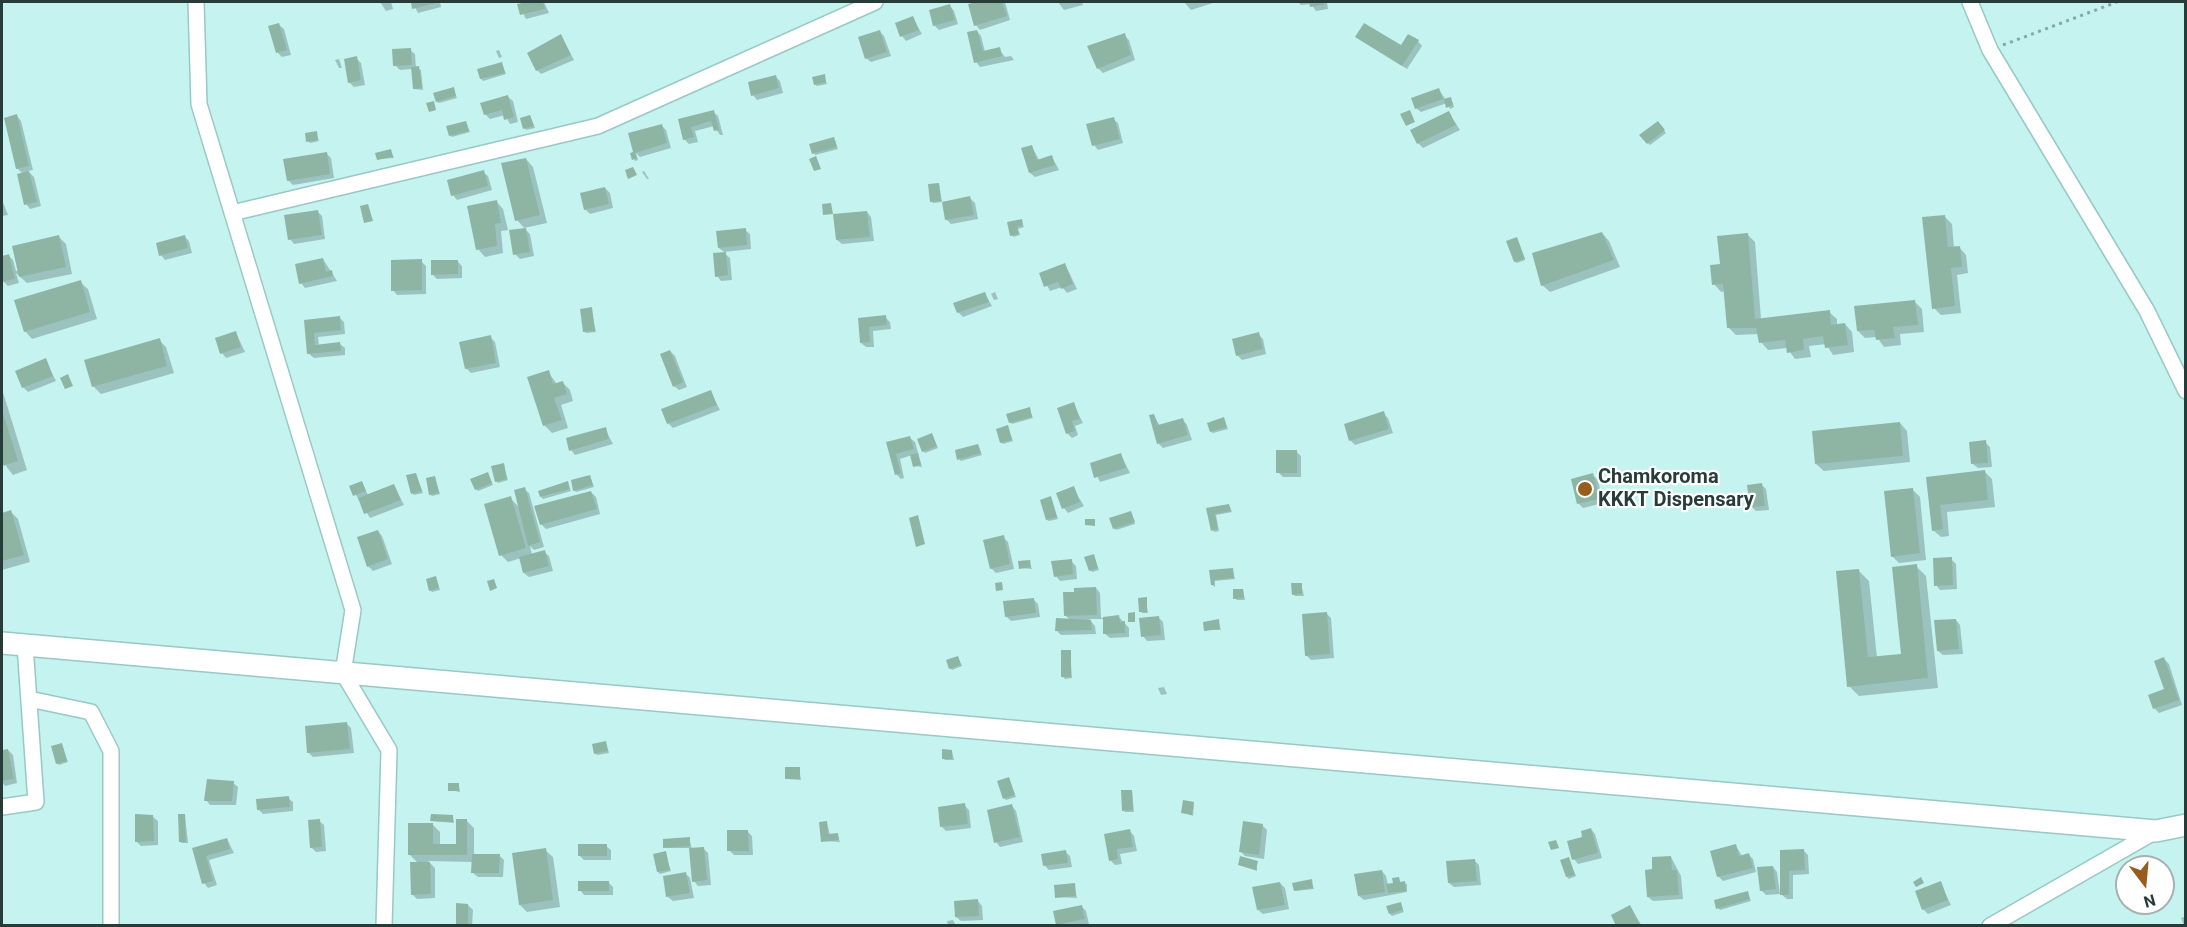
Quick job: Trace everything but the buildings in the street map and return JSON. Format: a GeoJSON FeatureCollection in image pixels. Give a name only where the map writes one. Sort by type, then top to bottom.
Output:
{"type":"FeatureCollection","features":[{"type":"Feature","properties":{"kind":"street"},"geometry":{"type":"LineString","coordinates":[[196,2],[199,104],[353,610],[343,673],[389,750],[384,926]]}},
{"type":"Feature","properties":{"kind":"street"},"geometry":{"type":"LineString","coordinates":[[232,213],[598,126],[875,2]]}},
{"type":"Feature","properties":{"kind":"street"},"geometry":{"type":"LineString","coordinates":[[1970,2],[1990,50],[2147,311],[2186,391]]}},
{"type":"Feature","properties":{"kind":"street"},"geometry":{"type":"LineString","coordinates":[[2,643],[2156,831],[2186,825]]}},
{"type":"Feature","properties":{"kind":"street"},"geometry":{"type":"LineString","coordinates":[[2,807],[36,802],[26,645]]}},
{"type":"Feature","properties":{"kind":"street"},"geometry":{"type":"LineString","coordinates":[[29,699],[91,712],[111,751],[111,926]]}},
{"type":"Feature","properties":{"kind":"street"},"geometry":{"type":"LineString","coordinates":[[1990,926],[2156,831]]}},
{"type":"Feature","properties":{"kind":"path"},"geometry":{"type":"LineString","coordinates":[[1990,50],[2117,2]]}},
{"type":"Feature","properties":{"kind":"place","name":"Chamkoroma KKKT Dispensary"},"geometry":{"type":"Point","coordinates":[1585,489]}}]}
